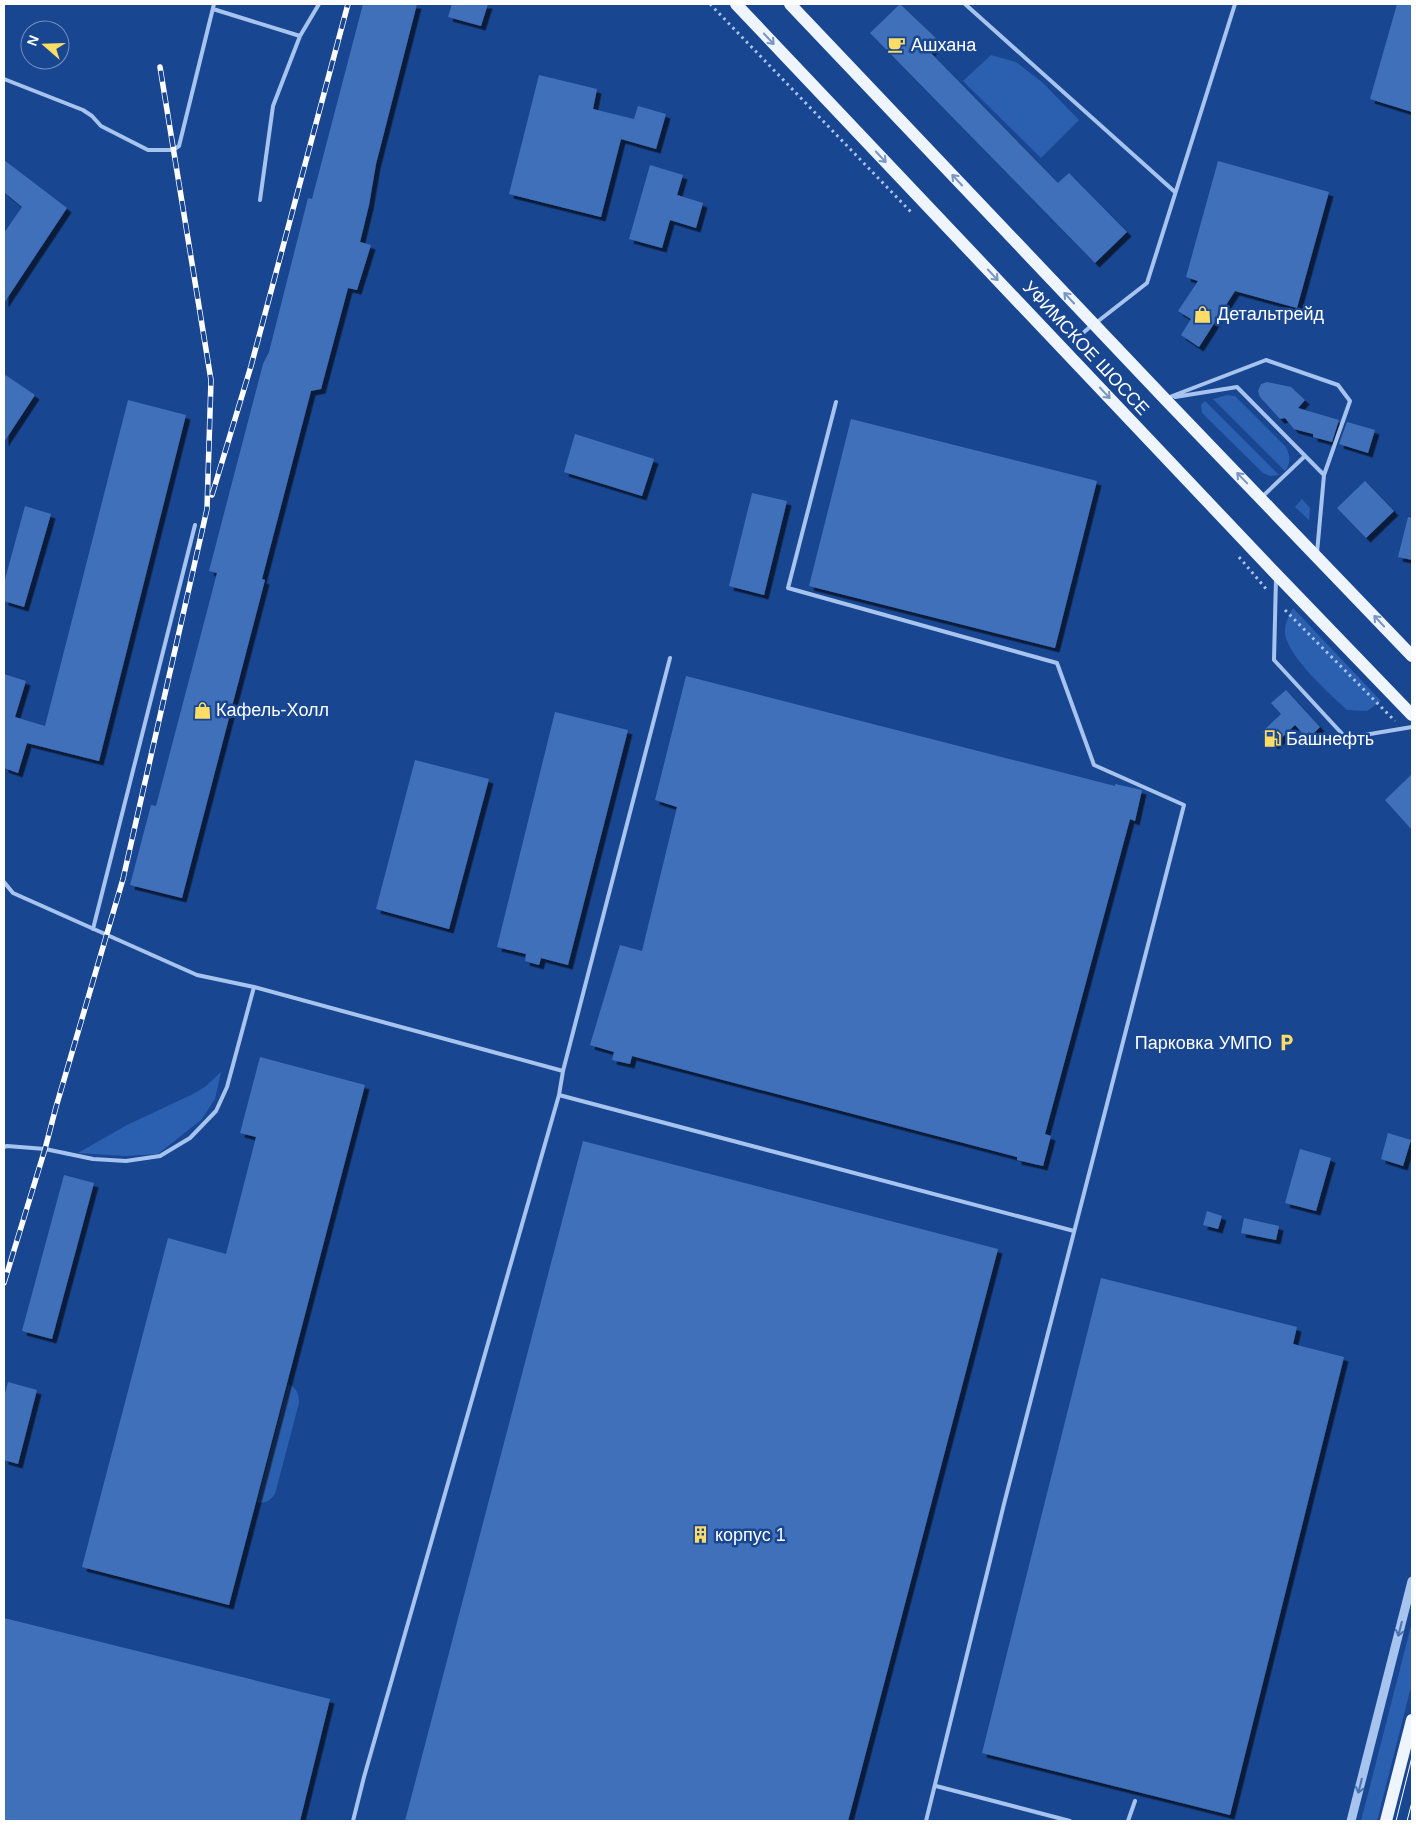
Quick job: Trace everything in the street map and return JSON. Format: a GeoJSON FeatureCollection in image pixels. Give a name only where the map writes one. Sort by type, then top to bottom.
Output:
{"type":"FeatureCollection","features":[{"type":"Feature","properties":{"kind":"main road","name":"УФИМСКОЕ ШОССЕ"},"geometry":{"type":"LineString","coordinates":[[736,4],[1412,715]]}},
{"type":"Feature","properties":{"kind":"main road","name":"УФИМСКОЕ ШОССЕ"},"geometry":{"type":"LineString","coordinates":[[790,4],[1164,399],[1262,498],[1412,656]]}},
{"type":"Feature","properties":{"kind":"main road"},"geometry":{"type":"LineString","coordinates":[[1386,1821],[1412,1720]]}},
{"type":"Feature","properties":{"kind":"street"},"geometry":{"type":"LineString","coordinates":[[1351,1821],[1412,1581]]}},
{"type":"Feature","properties":{"kind":"lane"},"geometry":{"type":"LineString","coordinates":[[260,200],[273,106],[300,36],[319,4]]}},
{"type":"Feature","properties":{"kind":"lane"},"geometry":{"type":"LineString","coordinates":[[965,4],[1176,192]]}},
{"type":"Feature","properties":{"kind":"lane"},"geometry":{"type":"LineString","coordinates":[[1083,333],[1147,283],[1234,4]]}},
{"type":"Feature","properties":{"kind":"lane"},"geometry":{"type":"LineString","coordinates":[[4,79],[83,110],[101,126],[148,150],[173,150],[179,146],[213,6],[300,36]]}},
{"type":"Feature","properties":{"kind":"lane"},"geometry":{"type":"LineString","coordinates":[[1164,399],[1266,360],[1338,385],[1350,401],[1324,475],[1317,556]]}},
{"type":"Feature","properties":{"kind":"lane"},"geometry":{"type":"LineString","coordinates":[[1164,399],[1237,387],[1324,475]]}},
{"type":"Feature","properties":{"kind":"lane"},"geometry":{"type":"LineString","coordinates":[[836,402],[788,588],[1058,663],[1094,765],[1184,805],[1004,1504],[926,1821]]}},
{"type":"Feature","properties":{"kind":"lane"},"geometry":{"type":"LineString","coordinates":[[1262,498],[1305,456]]}},
{"type":"Feature","properties":{"kind":"lane"},"geometry":{"type":"LineString","coordinates":[[93,929],[195,525]]}},
{"type":"Feature","properties":{"kind":"lane"},"geometry":{"type":"LineString","coordinates":[[1276,574],[1274,660],[1346,738],[1412,728]]}},
{"type":"Feature","properties":{"kind":"lane"},"geometry":{"type":"LineString","coordinates":[[353,1821],[559,1095],[563,1071],[670,658]]}},
{"type":"Feature","properties":{"kind":"lane"},"geometry":{"type":"LineString","coordinates":[[4,882],[13,893],[197,975],[254,987],[563,1071]]}},
{"type":"Feature","properties":{"kind":"lane"},"geometry":{"type":"LineString","coordinates":[[4,1147],[45,1149],[93,1159],[126,1161],[160,1156],[190,1138],[216,1111],[227,1088],[254,987]]}},
{"type":"Feature","properties":{"kind":"lane"},"geometry":{"type":"LineString","coordinates":[[559,1095],[1074,1231]]}},
{"type":"Feature","properties":{"kind":"lane"},"geometry":{"type":"LineString","coordinates":[[936,1786],[1070,1821]]}},
{"type":"Feature","properties":{"kind":"lane"},"geometry":{"type":"LineString","coordinates":[[1128,1821],[1135,1801]]}},
{"type":"Feature","properties":{"kind":"shaded area"},"geometry":{"type":"Polygon","coordinates":[[[991,55],[1016,62],[1043,83],[1079,120],[1041,158],[963,81],[991,55]]]}},
{"type":"Feature","properties":{"kind":"shaded area"},"geometry":{"type":"Polygon","coordinates":[[[1227,395],[1235,396],[1286,447],[1289,459],[1285,471],[1213,399],[1227,395]]]}},
{"type":"Feature","properties":{"kind":"shaded area"},"geometry":{"type":"Polygon","coordinates":[[[1205,401],[1279,475],[1270,476],[1263,473],[1202,413],[1201,405],[1205,401]]]}},
{"type":"Feature","properties":{"kind":"shaded area"},"geometry":{"type":"Polygon","coordinates":[[[1302,499],[1310,508],[1309,520],[1295,507],[1302,499]]]}},
{"type":"Feature","properties":{"kind":"shaded area"},"geometry":{"type":"Polygon","coordinates":[[[1293,608],[1381,701],[1367,711],[1347,710],[1311,675],[1294,654],[1285,634],[1287,620],[1293,608]]]}},
{"type":"Feature","properties":{"kind":"shaded area"},"geometry":{"type":"Polygon","coordinates":[[[221,1072],[215,1099],[201,1120],[158,1154],[125,1156],[78,1153],[127,1125],[193,1094],[205,1087],[221,1072]]]}},
{"type":"Feature","properties":{"kind":"shaded area"},"geometry":{"type":"Polygon","coordinates":[[[288,1384],[294,1387],[297,1392],[299,1403],[275,1494],[268,1501],[257,1503],[288,1384]]]}},
{"type":"Feature","properties":{"kind":"shaded area"},"geometry":{"type":"Polygon","coordinates":[[[1412,1622],[1412,1683],[1377,1821],[1361,1821],[1412,1622]]]}},
{"type":"Feature","properties":{"kind":"building"},"geometry":{"type":"Polygon","coordinates":[[[363,4],[417,4],[376,164],[360,242],[371,245],[357,290],[348,288],[321,389],[311,391],[262,579],[265,580],[182,898],[130,885],[151,805],[156,806],[217,573],[209,571],[263,364],[269,352],[308,198],[312,199],[363,4]]]}},
{"type":"Feature","properties":{"kind":"building"},"geometry":{"type":"Polygon","coordinates":[[[452,4],[488,4],[481,26],[448,17],[452,4]]]}},
{"type":"Feature","properties":{"kind":"building"},"geometry":{"type":"Polygon","coordinates":[[[900,4],[940,42],[930,52],[1058,183],[1069,173],[1127,232],[1095,263],[870,33],[900,4]]]}},
{"type":"Feature","properties":{"kind":"building"},"geometry":{"type":"Polygon","coordinates":[[[1397,4],[1412,4],[1412,112],[1370,99],[1397,4]]]}},
{"type":"Feature","properties":{"kind":"building"},"geometry":{"type":"Polygon","coordinates":[[[539,75],[597,89],[593,109],[634,119],[638,106],[666,114],[656,149],[621,139],[601,217],[509,194],[539,75]]]}},
{"type":"Feature","properties":{"kind":"building"},"geometry":{"type":"Polygon","coordinates":[[[4,160],[67,208],[4,303],[4,233],[22,207],[4,192],[4,160]]]}},
{"type":"Feature","properties":{"kind":"building"},"geometry":{"type":"Polygon","coordinates":[[[1218,161],[1329,192],[1297,308],[1235,291],[1199,347],[1181,335],[1191,319],[1178,311],[1198,281],[1186,277],[1218,161]]]}},
{"type":"Feature","properties":{"kind":"building"},"geometry":{"type":"Polygon","coordinates":[[[650,165],[683,175],[677,195],[703,203],[696,228],[670,220],[662,248],[629,239],[650,165]]]}},
{"type":"Feature","properties":{"kind":"building"},"geometry":{"type":"Polygon","coordinates":[[[4,374],[35,395],[4,442],[4,374]]]}},
{"type":"Feature","properties":{"kind":"building"},"geometry":{"type":"Polygon","coordinates":[[[1267,382],[1291,387],[1305,400],[1298,408],[1339,420],[1332,442],[1294,429],[1285,418],[1280,419],[1260,397],[1258,391],[1261,384],[1267,382]]]}},
{"type":"Feature","properties":{"kind":"building"},"geometry":{"type":"Polygon","coordinates":[[[128,400],[186,415],[99,761],[27,743],[18,773],[4,768],[4,674],[26,681],[15,717],[45,726],[128,400]]]}},
{"type":"Feature","properties":{"kind":"building"},"geometry":{"type":"Polygon","coordinates":[[[851,419],[1097,481],[1055,648],[809,586],[851,419]]]}},
{"type":"Feature","properties":{"kind":"building"},"geometry":{"type":"Polygon","coordinates":[[[1347,422],[1375,430],[1368,453],[1339,444],[1347,422]]]}},
{"type":"Feature","properties":{"kind":"building"},"geometry":{"type":"Polygon","coordinates":[[[575,434],[654,459],[642,496],[564,472],[575,434]]]}},
{"type":"Feature","properties":{"kind":"building"},"geometry":{"type":"Polygon","coordinates":[[[1365,481],[1394,511],[1366,538],[1337,508],[1365,481]]]}},
{"type":"Feature","properties":{"kind":"building"},"geometry":{"type":"Polygon","coordinates":[[[752,493],[787,501],[764,595],[729,586],[752,493]]]}},
{"type":"Feature","properties":{"kind":"building"},"geometry":{"type":"Polygon","coordinates":[[[25,506],[51,514],[24,607],[4,601],[4,583],[25,506]]]}},
{"type":"Feature","properties":{"kind":"building"},"geometry":{"type":"Polygon","coordinates":[[[1408,517],[1412,518],[1412,560],[1398,557],[1408,517]]]}},
{"type":"Feature","properties":{"kind":"building"},"geometry":{"type":"Polygon","coordinates":[[[686,676],[1115,786],[1115,784],[1142,790],[1135,821],[1130,819],[1045,1134],[1051,1136],[1043,1166],[1017,1160],[1017,1157],[632,1056],[630,1064],[612,1060],[614,1052],[590,1045],[620,945],[642,951],[677,807],[655,800],[686,676]]]}},
{"type":"Feature","properties":{"kind":"building"},"geometry":{"type":"Polygon","coordinates":[[[1286,690],[1320,727],[1308,739],[1295,725],[1274,745],[1262,732],[1281,714],[1271,703],[1286,690]]]}},
{"type":"Feature","properties":{"kind":"building"},"geometry":{"type":"Polygon","coordinates":[[[555,712],[628,730],[568,965],[541,958],[539,965],[525,961],[526,954],[497,947],[555,712]]]}},
{"type":"Feature","properties":{"kind":"building"},"geometry":{"type":"Polygon","coordinates":[[[415,760],[489,779],[449,929],[376,909],[415,760]]]}},
{"type":"Feature","properties":{"kind":"building"},"geometry":{"type":"Polygon","coordinates":[[[1412,774],[1412,830],[1385,800],[1412,774]]]}},
{"type":"Feature","properties":{"kind":"building"},"geometry":{"type":"Polygon","coordinates":[[[260,1057],[365,1085],[229,1605],[82,1567],[168,1238],[226,1254],[256,1137],[240,1133],[260,1057]]]}},
{"type":"Feature","properties":{"kind":"building"},"geometry":{"type":"Polygon","coordinates":[[[1388,1133],[1411,1140],[1403,1166],[1381,1159],[1388,1133]]]}},
{"type":"Feature","properties":{"kind":"building","name":"корпус 1"},"geometry":{"type":"Polygon","coordinates":[[[583,1141],[998,1249],[848,1821],[405,1821],[583,1141]]]}},
{"type":"Feature","properties":{"kind":"building"},"geometry":{"type":"Polygon","coordinates":[[[1300,1149],[1331,1158],[1316,1211],[1285,1203],[1300,1149]]]}},
{"type":"Feature","properties":{"kind":"building"},"geometry":{"type":"Polygon","coordinates":[[[64,1175],[94,1183],[52,1339],[22,1331],[64,1175]]]}},
{"type":"Feature","properties":{"kind":"building"},"geometry":{"type":"Polygon","coordinates":[[[1207,1211],[1222,1216],[1218,1229],[1203,1225],[1207,1211]]]}},
{"type":"Feature","properties":{"kind":"building"},"geometry":{"type":"Polygon","coordinates":[[[1244,1218],[1279,1226],[1276,1240],[1241,1233],[1244,1218]]]}},
{"type":"Feature","properties":{"kind":"building"},"geometry":{"type":"Polygon","coordinates":[[[1101,1278],[1297,1327],[1293,1344],[1344,1357],[1230,1815],[982,1753],[1101,1278]]]}},
{"type":"Feature","properties":{"kind":"building"},"geometry":{"type":"Polygon","coordinates":[[[8,1382],[37,1390],[18,1464],[4,1460],[4,1397],[8,1382]]]}},
{"type":"Feature","properties":{"kind":"building"},"geometry":{"type":"Polygon","coordinates":[[[4,1618],[330,1699],[300,1821],[4,1821],[4,1618]]]}},
{"type":"Feature","properties":{"kind":"tram line"},"geometry":{"type":"LineString","coordinates":[[1396,1821],[1412,1757]]}},
{"type":"Feature","properties":{"kind":"tram line"},"geometry":{"type":"LineString","coordinates":[[1407,1821],[1412,1802]]}},
{"type":"Feature","properties":{"kind":"railway"},"geometry":{"type":"LineString","coordinates":[[212,495],[251,366],[348,4]]}},
{"type":"Feature","properties":{"kind":"railway"},"geometry":{"type":"LineString","coordinates":[[4,1283],[123,879],[207,509],[211,380],[160,67]]}},
{"type":"Feature","properties":{"kind":"place","name":"Ашхана"},"geometry":{"type":"Point","coordinates":[897,45]}},
{"type":"Feature","properties":{"kind":"place","name":"Детальтрейд"},"geometry":{"type":"Point","coordinates":[1203,314]}},
{"type":"Feature","properties":{"kind":"place","name":"Кафель-Холл"},"geometry":{"type":"Point","coordinates":[202,710]}},
{"type":"Feature","properties":{"kind":"place","name":"Башнефть"},"geometry":{"type":"Point","coordinates":[1272,739]}},
{"type":"Feature","properties":{"kind":"place","name":"Парковка УМПО"},"geometry":{"type":"Point","coordinates":[1286,1043]}},
{"type":"Feature","properties":{"kind":"place","name":"корпус 1"},"geometry":{"type":"Point","coordinates":[701,1535]}}]}
